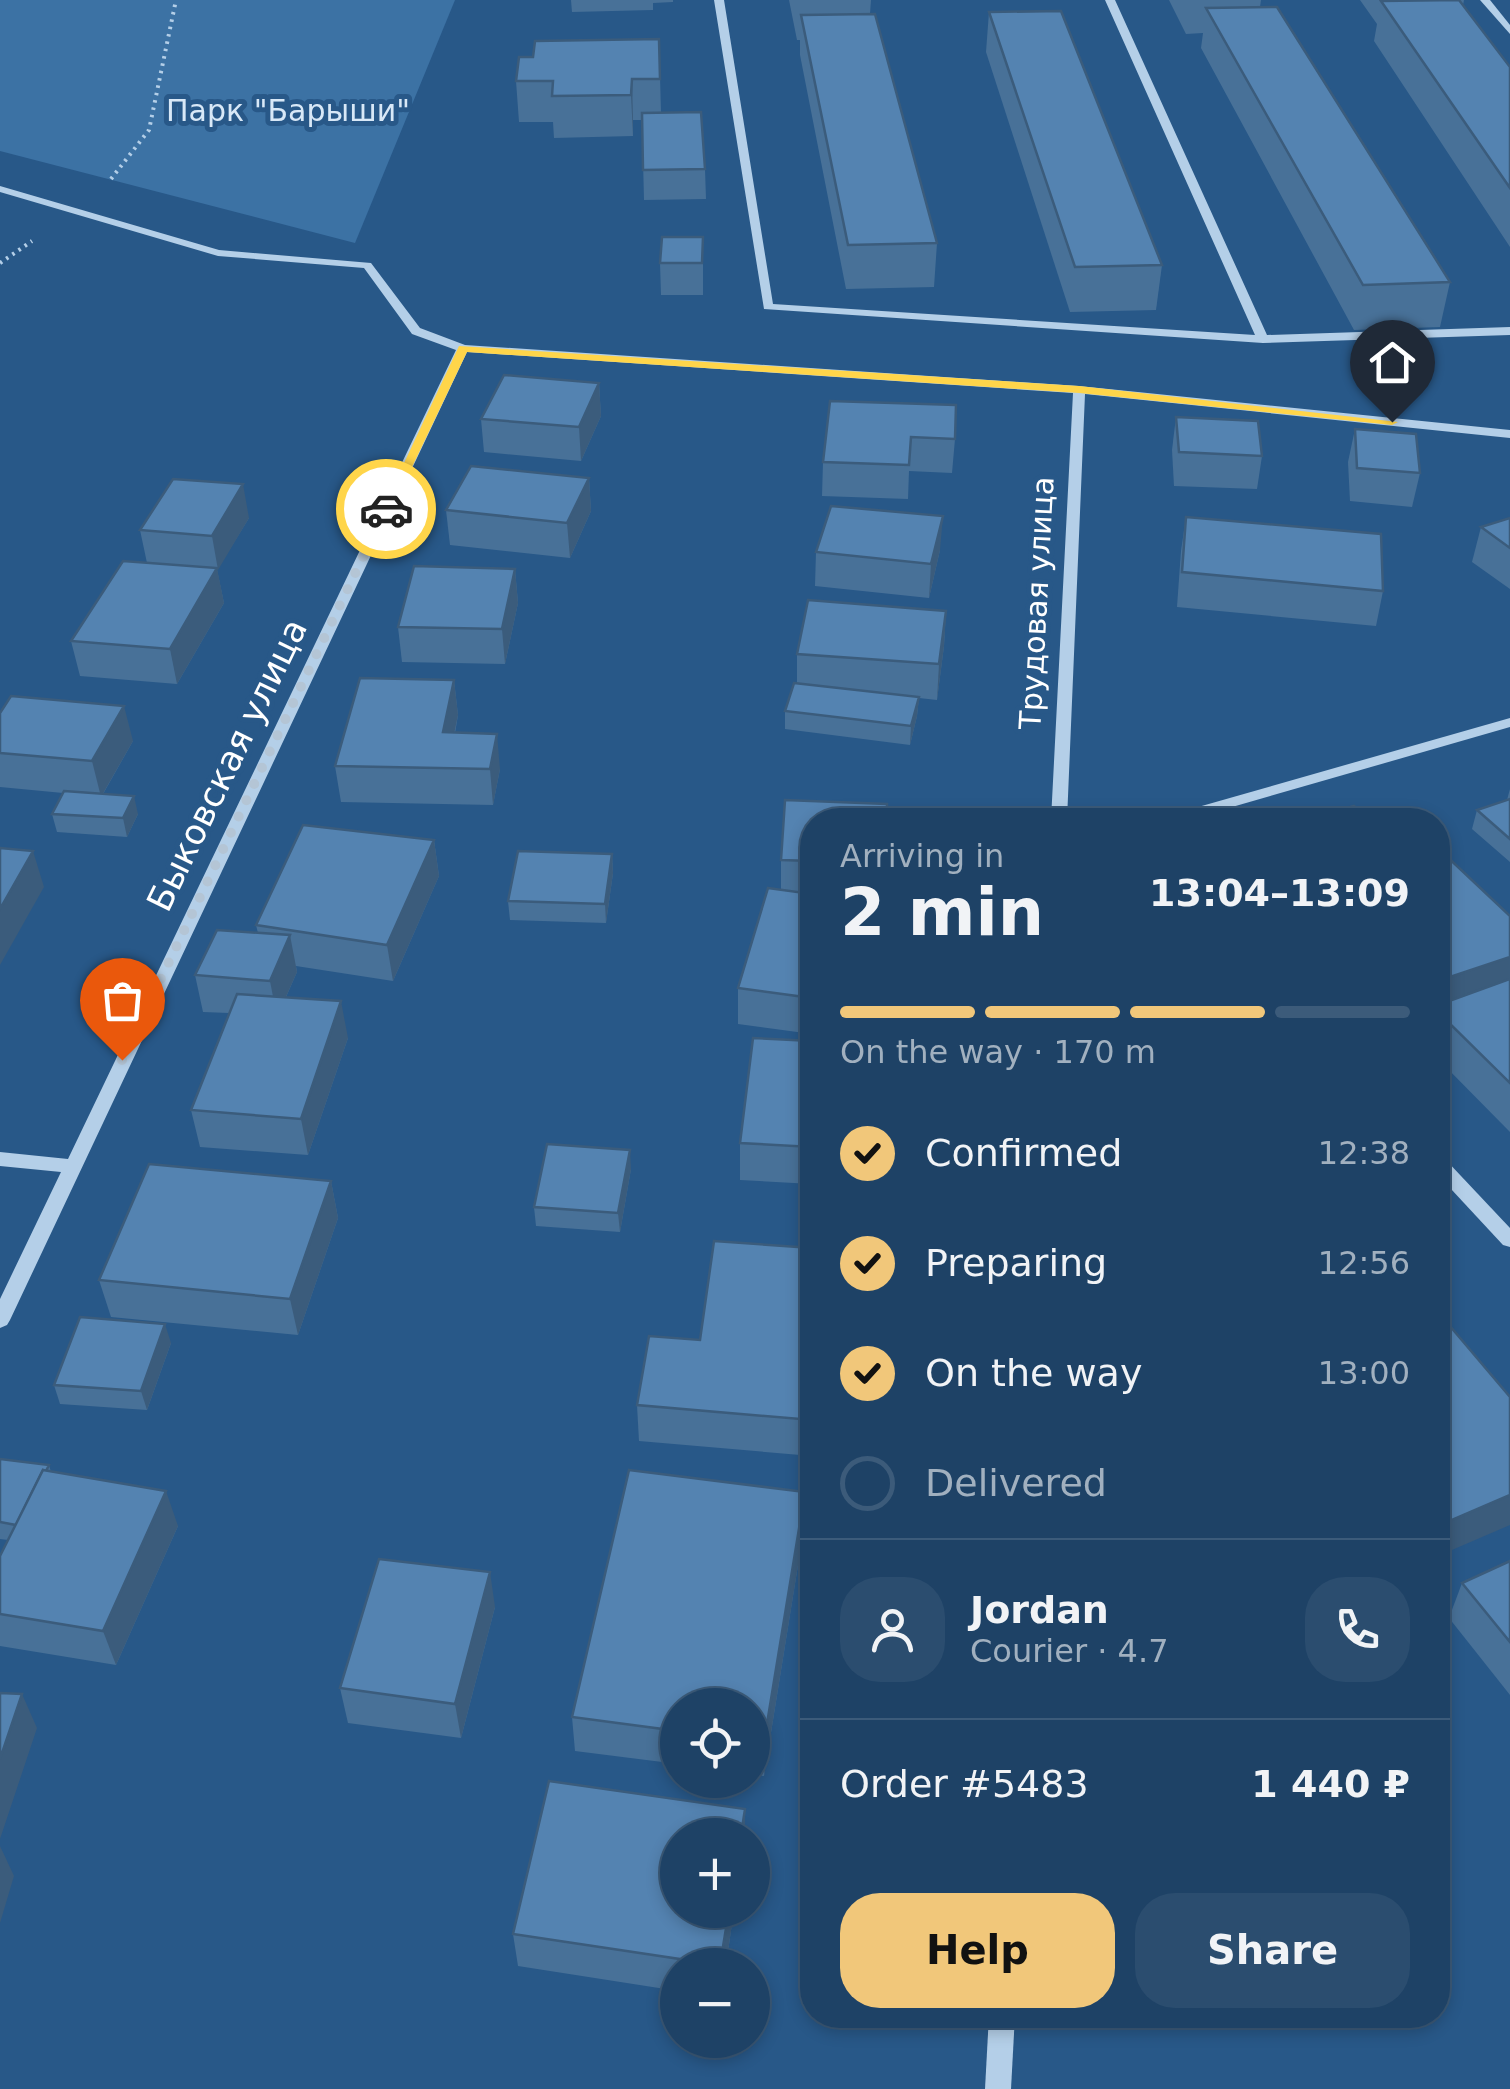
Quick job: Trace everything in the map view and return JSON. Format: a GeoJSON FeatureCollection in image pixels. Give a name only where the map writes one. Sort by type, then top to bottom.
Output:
{"type":"FeatureCollection","features":[{"type":"Feature","properties":{"kind":"street"},"geometry":{"type":"LineString","coordinates":[[719,0],[768,307],[1264,338],[1510,331]]}},
{"type":"Feature","properties":{"kind":"street"},"geometry":{"type":"LineString","coordinates":[[1110,0],[1264,338]]}},
{"type":"Feature","properties":{"kind":"street"},"geometry":{"type":"LineString","coordinates":[[1485,0],[1510,31]]}},
{"type":"Feature","properties":{"kind":"street"},"geometry":{"type":"LineString","coordinates":[[0,188],[218,253],[367,266],[416,331],[463,348],[1079,390],[1510,434]]}},
{"type":"Feature","properties":{"kind":"street","name":"Быковская улица"},"geometry":{"type":"LineString","coordinates":[[0,1320],[70,1166],[463,348]]}},
{"type":"Feature","properties":{"kind":"street","name":"Трудовая улица"},"geometry":{"type":"LineString","coordinates":[[1061,808],[1079,390]]}},
{"type":"Feature","properties":{"kind":"street"},"geometry":{"type":"LineString","coordinates":[[1211,808],[1510,722]]}},
{"type":"Feature","properties":{"kind":"street"},"geometry":{"type":"LineString","coordinates":[[0,1159],[70,1166]]}},
{"type":"Feature","properties":{"kind":"street"},"geometry":{"type":"LineString","coordinates":[[1450,1177],[1510,1240]]}},
{"type":"Feature","properties":{"kind":"street"},"geometry":{"type":"LineString","coordinates":[[998,2089],[1001,2028]]}},
{"type":"Feature","properties":{"kind":"path"},"geometry":{"type":"LineString","coordinates":[[82,214],[150,130],[176,0]]}},
{"type":"Feature","properties":{"kind":"green space","name":"Парк \"Барыши\""},"geometry":{"type":"Polygon","coordinates":[[[0,0],[455,0],[355,243],[0,151],[0,0]]]}},
{"type":"Feature","properties":{"kind":"building"},"geometry":{"type":"Polygon","coordinates":[[[1459,0],[1510,67],[1510,188],[1381,1],[1459,0]]]}},
{"type":"Feature","properties":{"kind":"building"},"geometry":{"type":"Polygon","coordinates":[[[1277,7],[1450,282],[1363,285],[1206,8],[1277,7]]]}},
{"type":"Feature","properties":{"kind":"building"},"geometry":{"type":"Polygon","coordinates":[[[1061,11],[1162,265],[1075,267],[989,12],[1061,11]]]}},
{"type":"Feature","properties":{"kind":"building"},"geometry":{"type":"Polygon","coordinates":[[[875,14],[937,243],[848,245],[801,15],[875,14]]]}},
{"type":"Feature","properties":{"kind":"building"},"geometry":{"type":"Polygon","coordinates":[[[659,39],[660,79],[632,79],[631,95],[552,96],[553,81],[516,81],[519,57],[533,57],[535,41],[659,39]]]}},
{"type":"Feature","properties":{"kind":"building"},"geometry":{"type":"Polygon","coordinates":[[[701,112],[705,169],[643,170],[642,113],[701,112]]]}},
{"type":"Feature","properties":{"kind":"building"},"geometry":{"type":"Polygon","coordinates":[[[662,237],[703,237],[702,263],[660,263],[662,237]]]}},
{"type":"Feature","properties":{"kind":"building"},"geometry":{"type":"Polygon","coordinates":[[[504,375],[599,383],[579,427],[481,419],[504,375]]]}},
{"type":"Feature","properties":{"kind":"building"},"geometry":{"type":"Polygon","coordinates":[[[830,401],[956,405],[955,439],[911,437],[909,465],[823,462],[830,401]]]}},
{"type":"Feature","properties":{"kind":"building"},"geometry":{"type":"Polygon","coordinates":[[[1176,417],[1258,421],[1262,456],[1179,452],[1176,417]]]}},
{"type":"Feature","properties":{"kind":"building"},"geometry":{"type":"Polygon","coordinates":[[[1355,429],[1416,434],[1420,473],[1357,468],[1355,429]]]}},
{"type":"Feature","properties":{"kind":"building"},"geometry":{"type":"Polygon","coordinates":[[[471,466],[589,478],[567,523],[446,510],[471,466]]]}},
{"type":"Feature","properties":{"kind":"building"},"geometry":{"type":"Polygon","coordinates":[[[173,479],[243,484],[212,536],[140,530],[173,479]]]}},
{"type":"Feature","properties":{"kind":"building"},"geometry":{"type":"Polygon","coordinates":[[[831,506],[943,516],[931,564],[816,552],[831,506]]]}},
{"type":"Feature","properties":{"kind":"building"},"geometry":{"type":"Polygon","coordinates":[[[1186,517],[1381,534],[1383,591],[1182,572],[1186,517]]]}},
{"type":"Feature","properties":{"kind":"building"},"geometry":{"type":"Polygon","coordinates":[[[1510,518],[1510,548],[1481,527],[1510,518]]]}},
{"type":"Feature","properties":{"kind":"building"},"geometry":{"type":"Polygon","coordinates":[[[123,561],[217,568],[170,649],[71,641],[123,561]]]}},
{"type":"Feature","properties":{"kind":"building"},"geometry":{"type":"Polygon","coordinates":[[[414,566],[515,569],[502,629],[398,627],[414,566]]]}},
{"type":"Feature","properties":{"kind":"building"},"geometry":{"type":"Polygon","coordinates":[[[808,600],[946,611],[939,664],[797,654],[808,600]]]}},
{"type":"Feature","properties":{"kind":"building"},"geometry":{"type":"Polygon","coordinates":[[[360,678],[454,680],[443,732],[497,734],[490,769],[335,766],[360,678]]]}},
{"type":"Feature","properties":{"kind":"building"},"geometry":{"type":"Polygon","coordinates":[[[794,683],[919,697],[911,726],[785,711],[794,683]]]}},
{"type":"Feature","properties":{"kind":"building"},"geometry":{"type":"Polygon","coordinates":[[[11,696],[124,706],[92,761],[0,753],[0,713],[11,696]]]}},
{"type":"Feature","properties":{"kind":"building"},"geometry":{"type":"Polygon","coordinates":[[[64,791],[134,796],[123,818],[52,814],[64,791]]]}},
{"type":"Feature","properties":{"kind":"building"},"geometry":{"type":"Polygon","coordinates":[[[1510,799],[1510,839],[1477,810],[1510,799]]]}},
{"type":"Feature","properties":{"kind":"building"},"geometry":{"type":"Polygon","coordinates":[[[785,800],[887,804],[887,808],[800,808],[800,861],[781,860],[785,800]]]}},
{"type":"Feature","properties":{"kind":"building"},"geometry":{"type":"Polygon","coordinates":[[[303,825],[434,840],[387,945],[256,925],[303,825]]]}},
{"type":"Feature","properties":{"kind":"building"},"geometry":{"type":"Polygon","coordinates":[[[0,848],[33,851],[0,909],[0,848]]]}},
{"type":"Feature","properties":{"kind":"building"},"geometry":{"type":"Polygon","coordinates":[[[518,851],[612,854],[605,904],[508,901],[518,851]]]}},
{"type":"Feature","properties":{"kind":"building"},"geometry":{"type":"Polygon","coordinates":[[[1450,859],[1510,916],[1510,957],[1450,977],[1450,859]]]}},
{"type":"Feature","properties":{"kind":"building"},"geometry":{"type":"Polygon","coordinates":[[[768,888],[800,892],[800,996],[738,988],[768,888]]]}},
{"type":"Feature","properties":{"kind":"building"},"geometry":{"type":"Polygon","coordinates":[[[217,930],[290,935],[270,981],[195,975],[217,930]]]}},
{"type":"Feature","properties":{"kind":"building"},"geometry":{"type":"Polygon","coordinates":[[[1510,979],[1510,1083],[1450,1024],[1450,1001],[1510,979]]]}},
{"type":"Feature","properties":{"kind":"building"},"geometry":{"type":"Polygon","coordinates":[[[237,994],[341,1001],[301,1119],[191,1110],[237,994]]]}},
{"type":"Feature","properties":{"kind":"building"},"geometry":{"type":"Polygon","coordinates":[[[753,1038],[800,1040],[800,1146],[740,1143],[753,1038]]]}},
{"type":"Feature","properties":{"kind":"building"},"geometry":{"type":"Polygon","coordinates":[[[547,1144],[630,1150],[618,1213],[534,1207],[547,1144]]]}},
{"type":"Feature","properties":{"kind":"building"},"geometry":{"type":"Polygon","coordinates":[[[149,1164],[331,1181],[290,1299],[99,1280],[149,1164]]]}},
{"type":"Feature","properties":{"kind":"building"},"geometry":{"type":"Polygon","coordinates":[[[714,1241],[800,1247],[800,1419],[637,1405],[649,1336],[700,1340],[714,1241]]]}},
{"type":"Feature","properties":{"kind":"building"},"geometry":{"type":"Polygon","coordinates":[[[80,1317],[165,1324],[141,1391],[54,1385],[80,1317]]]}},
{"type":"Feature","properties":{"kind":"building"},"geometry":{"type":"Polygon","coordinates":[[[1450,1326],[1510,1397],[1510,1495],[1450,1521],[1450,1326]]]}},
{"type":"Feature","properties":{"kind":"building"},"geometry":{"type":"Polygon","coordinates":[[[0,1459],[49,1465],[16,1525],[0,1522],[0,1459]]]}},
{"type":"Feature","properties":{"kind":"building"},"geometry":{"type":"Polygon","coordinates":[[[43,1470],[166,1491],[103,1631],[0,1614],[0,1556],[43,1470]]]}},
{"type":"Feature","properties":{"kind":"building"},"geometry":{"type":"Polygon","coordinates":[[[629,1470],[800,1491],[800,1522],[770,1705],[770,1688],[660,1688],[660,1729],[572,1717],[629,1470]]]}},
{"type":"Feature","properties":{"kind":"building"},"geometry":{"type":"Polygon","coordinates":[[[379,1559],[490,1572],[455,1704],[340,1688],[379,1559]]]}},
{"type":"Feature","properties":{"kind":"building"},"geometry":{"type":"Polygon","coordinates":[[[1510,1561],[1510,1642],[1462,1583],[1510,1561]]]}},
{"type":"Feature","properties":{"kind":"building"},"geometry":{"type":"Polygon","coordinates":[[[0,1693],[22,1694],[0,1759],[0,1693]]]}},
{"type":"Feature","properties":{"kind":"building"},"geometry":{"type":"Polygon","coordinates":[[[549,1781],[745,1809],[744,1818],[660,1818],[660,1928],[726,1928],[723,1948],[660,1948],[660,1956],[513,1934],[549,1781]]]}},
{"type":"Feature","properties":{"kind":"way so far"},"geometry":{"type":"LineString","coordinates":[[122,1060],[386,509]]}},
{"type":"Feature","properties":{"kind":"route"},"geometry":{"type":"LineString","coordinates":[[386,509],[463,348],[1079,390],[1392,422]]}}]}
